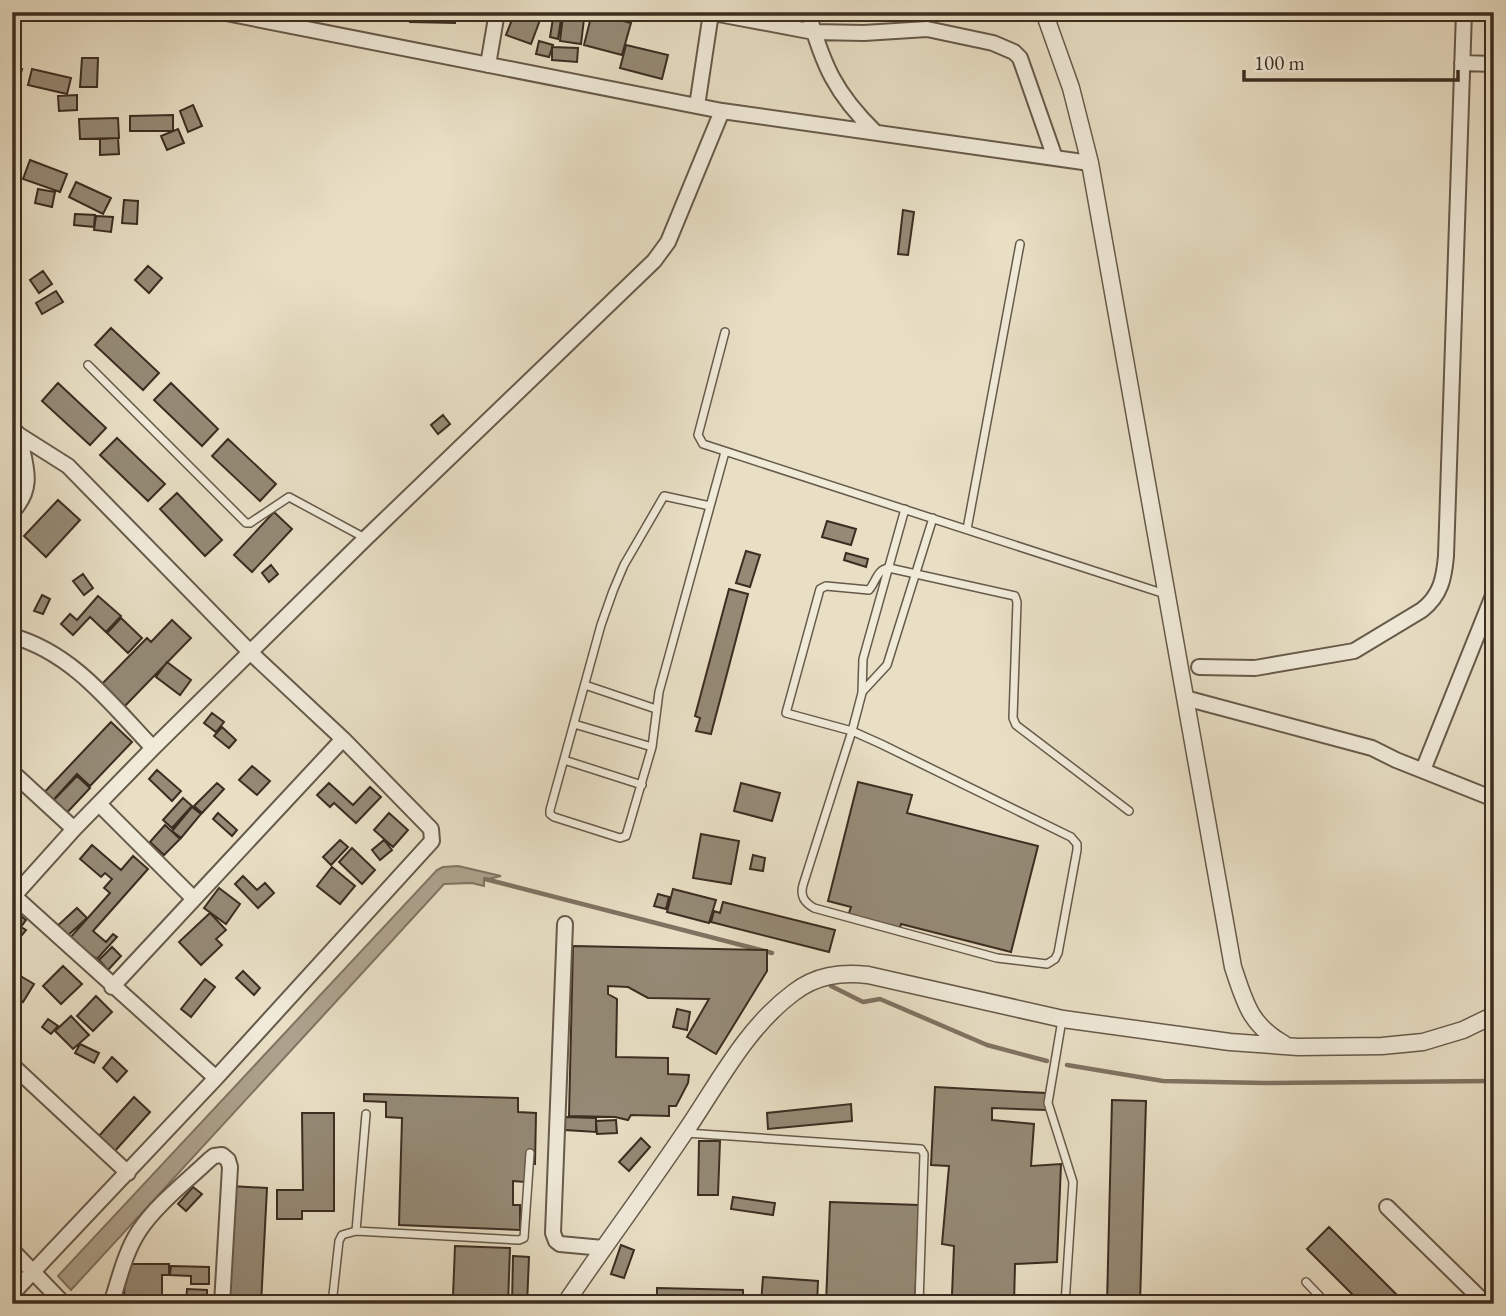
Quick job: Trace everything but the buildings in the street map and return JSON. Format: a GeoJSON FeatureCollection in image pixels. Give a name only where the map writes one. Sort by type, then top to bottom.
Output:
{"type":"FeatureCollection","features":[{"type":"Feature","properties":{"kind":"street"},"geometry":{"type":"LineString","coordinates":[[221,12],[722,111],[1090,163]]}},
{"type":"Feature","properties":{"kind":"street"},"geometry":{"type":"LineString","coordinates":[[488,65],[497,12]]}},
{"type":"Feature","properties":{"kind":"street"},"geometry":{"type":"LineString","coordinates":[[808,12],[834,84],[845,101],[875,132]]}},
{"type":"Feature","properties":{"kind":"street"},"geometry":{"type":"LineString","coordinates":[[925,12],[926,29]]}},
{"type":"Feature","properties":{"kind":"street"},"geometry":{"type":"LineString","coordinates":[[1044,12],[1070,88],[1090,163],[1233,968],[1245,1005],[1256,1023],[1268,1035],[1286,1045]]}},
{"type":"Feature","properties":{"kind":"street"},"geometry":{"type":"LineString","coordinates":[[1199,667],[1255,668],[1354,651],[1422,610],[1432,603],[1439,592],[1446,556],[1464,12]]}},
{"type":"Feature","properties":{"kind":"street"},"geometry":{"type":"LineString","coordinates":[[697,106],[709,13],[814,32],[926,29],[993,43],[1014,52],[1020,58],[1055,158]]}},
{"type":"Feature","properties":{"kind":"street"},"geometry":{"type":"LineString","coordinates":[[1462,63],[1494,64]]}},
{"type":"Feature","properties":{"kind":"street"},"geometry":{"type":"LineString","coordinates":[[216,1078],[13,897],[153,748],[366,538],[654,261],[668,242],[722,111]]}},
{"type":"Feature","properties":{"kind":"street"},"geometry":{"type":"LineString","coordinates":[[12,512],[21,502],[28,482],[15,431]]}},
{"type":"Feature","properties":{"kind":"street"},"geometry":{"type":"LineString","coordinates":[[12,1294],[128,1173],[432,841],[431,829],[342,739],[251,653],[68,466],[15,431]]}},
{"type":"Feature","properties":{"kind":"street"},"geometry":{"type":"LineString","coordinates":[[1423,770],[1494,593]]}},
{"type":"Feature","properties":{"kind":"street"},"geometry":{"type":"LineString","coordinates":[[12,636],[47,649],[76,669],[153,748]]}},
{"type":"Feature","properties":{"kind":"street"},"geometry":{"type":"LineString","coordinates":[[1185,698],[1372,748],[1494,799]]}},
{"type":"Feature","properties":{"kind":"street"},"geometry":{"type":"LineString","coordinates":[[112,987],[342,739]]}},
{"type":"Feature","properties":{"kind":"street"},"geometry":{"type":"LineString","coordinates":[[15,779],[74,830]]}},
{"type":"Feature","properties":{"kind":"street"},"geometry":{"type":"LineString","coordinates":[[99,804],[193,898]]}},
{"type":"Feature","properties":{"kind":"street"},"geometry":{"type":"LineString","coordinates":[[565,924],[553,1233],[560,1244],[603,1248]]}},
{"type":"Feature","properties":{"kind":"street"},"geometry":{"type":"LineString","coordinates":[[565,1304],[761,1020],[795,991],[827,976],[845,972],[869,975],[1063,1019],[1230,1042],[1286,1045],[1411,1044],[1450,1035],[1494,1015]]}},
{"type":"Feature","properties":{"kind":"street"},"geometry":{"type":"LineString","coordinates":[[12,1065],[128,1173]]}},
{"type":"Feature","properties":{"kind":"street"},"geometry":{"type":"LineString","coordinates":[[111,1304],[128,1252],[138,1232],[209,1160],[222,1155],[228,1160],[230,1167],[222,1304]]}},
{"type":"Feature","properties":{"kind":"street"},"geometry":{"type":"LineString","coordinates":[[1387,1207],[1486,1304]]}},
{"type":"Feature","properties":{"kind":"street"},"geometry":{"type":"LineString","coordinates":[[12,1250],[63,1303]]}},
{"type":"Feature","properties":{"kind":"lane"},"geometry":{"type":"LineString","coordinates":[[967,529],[1020,244]]}},
{"type":"Feature","properties":{"kind":"lane"},"geometry":{"type":"LineString","coordinates":[[725,332],[698,435],[704,444],[1166,594]]}},
{"type":"Feature","properties":{"kind":"lane"},"geometry":{"type":"LineString","coordinates":[[88,365],[246,523],[289,497],[366,538]]}},
{"type":"Feature","properties":{"kind":"lane"},"geometry":{"type":"LineString","coordinates":[[710,506],[664,496],[624,565],[601,625],[550,810],[554,817],[623,838],[626,836],[652,747],[656,709],[725,452]]}},
{"type":"Feature","properties":{"kind":"lane"},"geometry":{"type":"LineString","coordinates":[[905,509],[889,568],[863,659],[862,693],[852,731],[801,892],[808,904],[814,908],[997,958],[1040,964],[1055,960],[1058,953],[1077,850],[1074,840],[881,744],[852,731],[787,715],[820,589],[826,586],[869,590],[879,572],[889,568],[1015,596],[1013,718],[1016,725],[1129,811]]}},
{"type":"Feature","properties":{"kind":"lane"},"geometry":{"type":"LineString","coordinates":[[862,693],[887,665],[933,518]]}},
{"type":"Feature","properties":{"kind":"lane"},"geometry":{"type":"LineString","coordinates":[[585,685],[656,709]]}},
{"type":"Feature","properties":{"kind":"lane"},"geometry":{"type":"LineString","coordinates":[[574,724],[652,747]]}},
{"type":"Feature","properties":{"kind":"lane"},"geometry":{"type":"LineString","coordinates":[[564,760],[642,785]]}},
{"type":"Feature","properties":{"kind":"lane"},"geometry":{"type":"LineString","coordinates":[[1063,1019],[1048,1103],[1073,1182],[1065,1304]]}},
{"type":"Feature","properties":{"kind":"lane"},"geometry":{"type":"LineString","coordinates":[[356,1231],[366,1114]]}},
{"type":"Feature","properties":{"kind":"lane"},"geometry":{"type":"LineString","coordinates":[[685,1133],[920,1149],[924,1154],[919,1304]]}},
{"type":"Feature","properties":{"kind":"lane"},"geometry":{"type":"LineString","coordinates":[[332,1304],[339,1241],[342,1235],[356,1231],[519,1240],[524,1238],[530,1153]]}},
{"type":"Feature","properties":{"kind":"lane"},"geometry":{"type":"LineString","coordinates":[[1306,1282],[1327,1304]]}},
{"type":"Feature","properties":{"kind":"shaded area"},"geometry":{"type":"Polygon","coordinates":[[[458,866],[501,876],[484,880],[484,886],[472,883],[444,884],[71,1290],[58,1276],[437,870],[458,866]]]}},
{"type":"Feature","properties":{"kind":"waterway"},"geometry":{"type":"LineString","coordinates":[[485,879],[772,953]]}},
{"type":"Feature","properties":{"kind":"waterway"},"geometry":{"type":"LineString","coordinates":[[831,986],[863,1002],[880,999],[987,1045],[1047,1061]]}},
{"type":"Feature","properties":{"kind":"waterway"},"geometry":{"type":"LineString","coordinates":[[1067,1065],[1163,1081],[1494,1081]]}}]}
